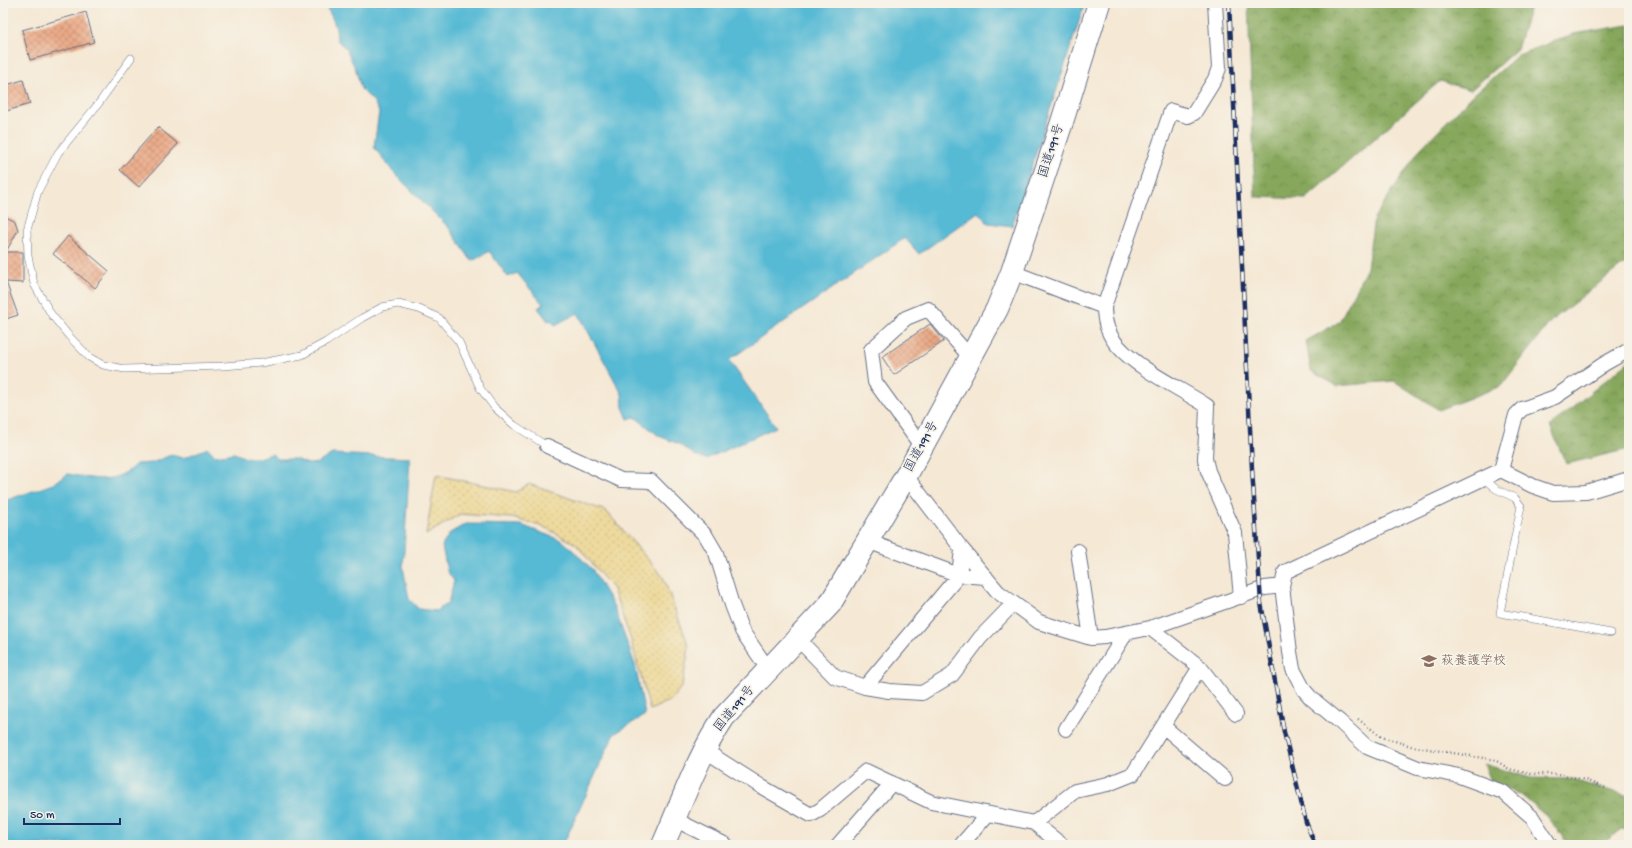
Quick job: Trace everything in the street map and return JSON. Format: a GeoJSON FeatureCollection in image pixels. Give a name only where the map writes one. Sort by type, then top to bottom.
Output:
{"type":"FeatureCollection","features":[{"type":"Feature","properties":{"kind":"highway","name":"国道191号"},"geometry":{"type":"LineString","coordinates":[[663,845],[704,750],[724,717],[830,604],[906,476],[997,309],[1012,272],[1062,122],[1099,3]]}},
{"type":"Feature","properties":{"kind":"street"},"geometry":{"type":"LineString","coordinates":[[1215,3],[1219,68],[1215,79],[1194,113],[1188,116],[1171,111],[1104,307],[1104,318],[1108,330],[1118,346],[1137,363],[1207,406],[1205,459],[1208,471],[1235,533],[1241,597]]}},
{"type":"Feature","properties":{"kind":"street"},"geometry":{"type":"LineString","coordinates":[[1012,272],[1104,307]]}},
{"type":"Feature","properties":{"kind":"street"},"geometry":{"type":"LineString","coordinates":[[922,447],[875,382],[871,350],[906,318],[928,309],[971,358]]}},
{"type":"Feature","properties":{"kind":"street"},"geometry":{"type":"LineString","coordinates":[[1550,845],[1532,817],[1504,792],[1459,776],[1418,768],[1367,747],[1311,698],[1293,670],[1282,586],[1285,572],[1501,470],[1516,415],[1522,409],[1555,397],[1604,364],[1629,350]]}},
{"type":"Feature","properties":{"kind":"street"},"geometry":{"type":"LineString","coordinates":[[547,446],[621,480],[651,481],[664,496],[690,519],[706,536],[716,553],[732,605],[742,631],[768,669]]}},
{"type":"Feature","properties":{"kind":"street"},"geometry":{"type":"LineString","coordinates":[[1501,470],[1533,486],[1553,493],[1586,492],[1629,479]]}},
{"type":"Feature","properties":{"kind":"street"},"geometry":{"type":"LineString","coordinates":[[906,476],[962,549],[998,592],[1039,622],[1091,638],[1105,637],[1150,628],[1265,588],[1282,586]]}},
{"type":"Feature","properties":{"kind":"street"},"geometry":{"type":"LineString","coordinates":[[867,541],[959,575],[986,577]]}},
{"type":"Feature","properties":{"kind":"street"},"geometry":{"type":"LineString","coordinates":[[864,687],[959,575],[962,549]]}},
{"type":"Feature","properties":{"kind":"street"},"geometry":{"type":"LineString","coordinates":[[1078,551],[1091,638]]}},
{"type":"Feature","properties":{"kind":"street"},"geometry":{"type":"LineString","coordinates":[[798,639],[835,677],[864,687],[889,691],[922,693],[952,675],[980,638],[1013,604]]}},
{"type":"Feature","properties":{"kind":"street"},"geometry":{"type":"LineString","coordinates":[[1150,628],[1200,667],[1236,714]]}},
{"type":"Feature","properties":{"kind":"street"},"geometry":{"type":"LineString","coordinates":[[1066,729],[1126,633]]}},
{"type":"Feature","properties":{"kind":"street"},"geometry":{"type":"LineString","coordinates":[[1034,823],[1075,791],[1108,784],[1133,774],[1200,667]]}},
{"type":"Feature","properties":{"kind":"street"},"geometry":{"type":"LineString","coordinates":[[1163,726],[1225,779]]}},
{"type":"Feature","properties":{"kind":"street"},"geometry":{"type":"LineString","coordinates":[[704,750],[762,787],[812,815],[866,771],[931,802],[1034,823],[1062,845]]}},
{"type":"Feature","properties":{"kind":"street"},"geometry":{"type":"LineString","coordinates":[[838,845],[892,783]]}},
{"type":"Feature","properties":{"kind":"street"},"geometry":{"type":"LineString","coordinates":[[961,845],[988,814]]}},
{"type":"Feature","properties":{"kind":"street"},"geometry":{"type":"LineString","coordinates":[[674,819],[726,845]]}},
{"type":"Feature","properties":{"kind":"lane"},"geometry":{"type":"LineString","coordinates":[[131,58],[99,103],[58,153],[38,192],[28,230],[28,256],[34,284],[51,314],[89,357],[103,365],[125,369],[223,366],[267,362],[302,355],[326,342],[362,318],[382,307],[398,304],[419,309],[439,318],[459,342],[480,388],[494,407],[514,425],[547,446]]}},
{"type":"Feature","properties":{"kind":"lane"},"geometry":{"type":"LineString","coordinates":[[1484,479],[1496,489],[1515,498],[1521,506],[1500,613],[1611,633]]}},
{"type":"Feature","properties":{"kind":"path"},"geometry":{"type":"LineString","coordinates":[[1356,718],[1382,737],[1410,746],[1495,760],[1509,769],[1531,774],[1558,774],[1585,780],[1605,788]]}},
{"type":"Feature","properties":{"kind":"green space"},"geometry":{"type":"Polygon","coordinates":[[[1248,3],[1534,3],[1530,7],[1517,49],[1471,90],[1440,81],[1306,199],[1255,197],[1248,3]]]}},
{"type":"Feature","properties":{"kind":"green space"},"geometry":{"type":"Polygon","coordinates":[[[1629,25],[1629,264],[1621,266],[1551,321],[1501,386],[1439,410],[1394,381],[1337,386],[1311,371],[1306,341],[1339,322],[1367,268],[1374,218],[1420,149],[1473,95],[1518,55],[1573,34],[1629,25]]]}},
{"type":"Feature","properties":{"kind":"green space"},"geometry":{"type":"Polygon","coordinates":[[[1629,361],[1629,449],[1566,464],[1550,426],[1629,361]]]}},
{"type":"Feature","properties":{"kind":"green space"},"geometry":{"type":"Polygon","coordinates":[[[1484,764],[1531,778],[1569,779],[1629,796],[1629,830],[1621,829],[1601,845],[1569,845],[1546,816],[1521,795],[1491,781],[1484,764]]]}},
{"type":"Feature","properties":{"kind":"sand"},"geometry":{"type":"Polygon","coordinates":[[[436,475],[516,492],[529,484],[606,511],[663,577],[689,647],[682,686],[671,700],[650,710],[631,640],[613,589],[576,544],[544,527],[512,518],[460,514],[426,535],[436,475]]]}},
{"type":"Feature","properties":{"kind":"water"},"geometry":{"type":"Polygon","coordinates":[[[323,3],[1085,3],[1012,226],[988,223],[978,212],[919,254],[905,238],[729,360],[776,427],[706,459],[696,456],[679,444],[659,436],[635,417],[628,419],[623,407],[622,394],[578,313],[555,325],[551,320],[548,321],[538,308],[543,304],[517,273],[508,277],[489,251],[476,259],[471,260],[449,228],[394,173],[374,147],[379,112],[374,102],[361,89],[356,70],[346,49],[337,40],[333,21],[323,3]]]}},
{"type":"Feature","properties":{"kind":"water"},"geometry":{"type":"Polygon","coordinates":[[[208,448],[215,456],[234,453],[246,458],[258,458],[272,454],[278,459],[296,459],[308,464],[318,463],[332,454],[410,458],[403,567],[409,599],[419,609],[436,611],[448,603],[454,581],[447,571],[442,546],[450,533],[466,524],[521,525],[563,541],[592,569],[614,607],[635,665],[645,715],[614,734],[563,845],[3,845],[3,500],[7,500],[53,484],[68,474],[96,479],[113,478],[128,471],[136,464],[152,463],[171,455],[183,458],[208,448]]]}},
{"type":"Feature","properties":{"kind":"building"},"geometry":{"type":"Polygon","coordinates":[[[86,12],[94,42],[30,60],[22,30],[86,12]]]}},
{"type":"Feature","properties":{"kind":"building"},"geometry":{"type":"Polygon","coordinates":[[[23,80],[30,104],[3,112],[3,86],[23,80]]]}},
{"type":"Feature","properties":{"kind":"building"},"geometry":{"type":"Polygon","coordinates":[[[158,127],[178,144],[139,187],[120,170],[158,127]]]}},
{"type":"Feature","properties":{"kind":"building"},"geometry":{"type":"Polygon","coordinates":[[[3,215],[15,221],[18,230],[6,252],[23,252],[23,283],[6,282],[18,315],[3,320],[3,215]]]}},
{"type":"Feature","properties":{"kind":"building"},"geometry":{"type":"Polygon","coordinates":[[[68,236],[109,271],[95,288],[53,254],[68,236]]]}},
{"type":"Feature","properties":{"kind":"building"},"geometry":{"type":"Polygon","coordinates":[[[930,324],[944,341],[894,375],[882,357],[930,324]]]}},
{"type":"Feature","properties":{"kind":"railway"},"geometry":{"type":"LineString","coordinates":[[1229,3],[1252,469],[1261,603],[1284,732],[1306,822],[1315,845]]}},
{"type":"Feature","properties":{"kind":"place","name":"萩養護学校"},"geometry":{"type":"Point","coordinates":[1429,661]}}]}
